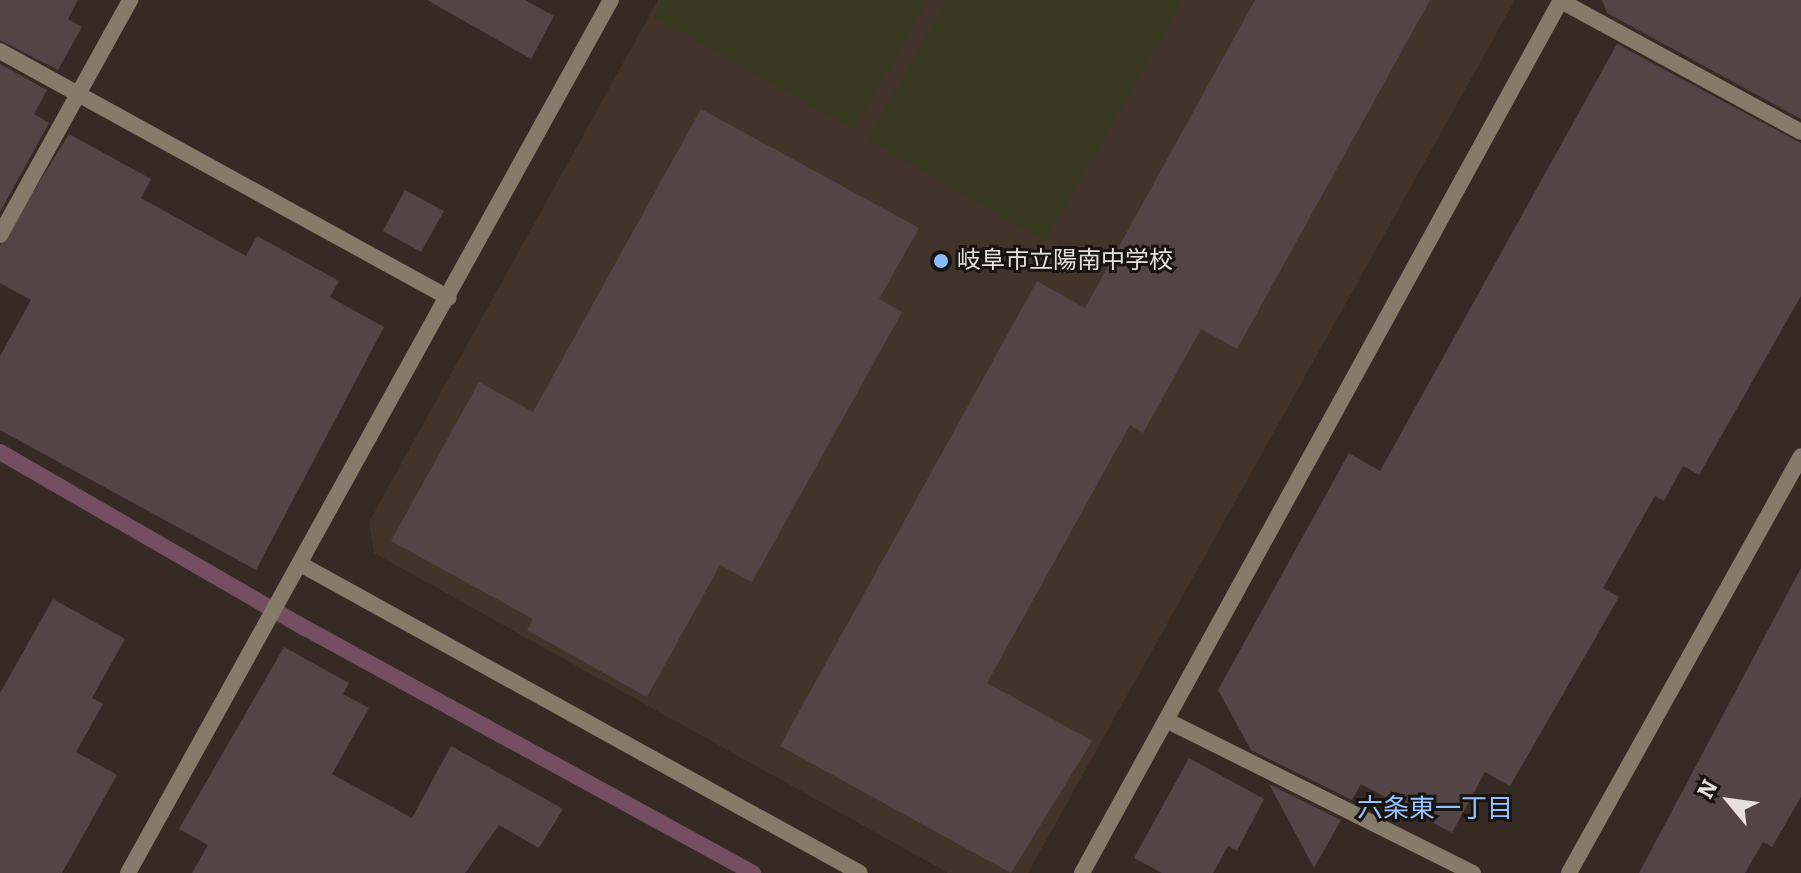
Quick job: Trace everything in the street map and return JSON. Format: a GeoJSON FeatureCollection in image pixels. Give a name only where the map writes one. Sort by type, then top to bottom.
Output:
{"type":"FeatureCollection","features":[{"type":"Feature","properties":{"kind":"street"},"geometry":{"type":"LineString","coordinates":[[0,235],[130,0]]}},
{"type":"Feature","properties":{"kind":"street"},"geometry":{"type":"LineString","coordinates":[[128,873],[302,565],[611,0]]}},
{"type":"Feature","properties":{"kind":"street"},"geometry":{"type":"LineString","coordinates":[[1082,873],[1561,0],[1801,132]]}},
{"type":"Feature","properties":{"kind":"street"},"geometry":{"type":"LineString","coordinates":[[0,51],[449,298]]}},
{"type":"Feature","properties":{"kind":"street"},"geometry":{"type":"LineString","coordinates":[[1569,873],[1801,456]]}},
{"type":"Feature","properties":{"kind":"street"},"geometry":{"type":"LineString","coordinates":[[302,565],[860,873]]}},
{"type":"Feature","properties":{"kind":"street"},"geometry":{"type":"LineString","coordinates":[[1166,720],[1473,873]]}},
{"type":"Feature","properties":{"kind":"shaded area","name":"岐阜市立陽南中学校"},"geometry":{"type":"Polygon","coordinates":[[[658,0],[1515,0],[1028,873],[948,873],[374,553],[369,522],[658,0]]]}},
{"type":"Feature","properties":{"kind":"green space"},"geometry":{"type":"Polygon","coordinates":[[[663,0],[928,0],[854,130],[654,16],[663,0]]]}},
{"type":"Feature","properties":{"kind":"green space"},"geometry":{"type":"Polygon","coordinates":[[[947,0],[1183,0],[1045,241],[868,139],[947,0]]]}},
{"type":"Feature","properties":{"kind":"building"},"geometry":{"type":"Polygon","coordinates":[[[0,0],[78,0],[68,19],[82,27],[58,70],[0,40],[0,0]]]}},
{"type":"Feature","properties":{"kind":"building"},"geometry":{"type":"Polygon","coordinates":[[[427,0],[525,0],[554,16],[531,59],[427,0]]]}},
{"type":"Feature","properties":{"kind":"building"},"geometry":{"type":"Polygon","coordinates":[[[1255,0],[1430,0],[1237,349],[1201,329],[1143,433],[1130,425],[987,683],[1092,741],[1011,873],[780,746],[1037,281],[1085,308],[1255,0]]]}},
{"type":"Feature","properties":{"kind":"building"},"geometry":{"type":"Polygon","coordinates":[[[1602,0],[1801,0],[1801,119],[1607,13],[1602,0]]]}},
{"type":"Feature","properties":{"kind":"building"},"geometry":{"type":"Polygon","coordinates":[[[1617,44],[1801,143],[1801,296],[1699,475],[1683,466],[1664,501],[1655,496],[1603,588],[1619,597],[1510,786],[1485,772],[1452,833],[1361,784],[1352,800],[1251,750],[1218,690],[1349,453],[1380,471],[1617,44]]]}},
{"type":"Feature","properties":{"kind":"building"},"geometry":{"type":"Polygon","coordinates":[[[0,64],[47,90],[34,114],[49,123],[0,212],[0,64]]]}},
{"type":"Feature","properties":{"kind":"building"},"geometry":{"type":"Polygon","coordinates":[[[701,109],[919,228],[879,299],[902,312],[752,582],[720,565],[647,697],[527,630],[533,619],[391,541],[479,382],[533,412],[701,109]]]}},
{"type":"Feature","properties":{"kind":"building"},"geometry":{"type":"Polygon","coordinates":[[[69,134],[151,179],[141,198],[246,256],[257,236],[339,281],[330,297],[384,327],[256,570],[0,430],[0,356],[31,300],[0,283],[0,246],[69,134]]]}},
{"type":"Feature","properties":{"kind":"building"},"geometry":{"type":"Polygon","coordinates":[[[405,190],[444,211],[421,252],[383,231],[405,190]]]}},
{"type":"Feature","properties":{"kind":"building"},"geometry":{"type":"Polygon","coordinates":[[[1801,568],[1801,797],[1772,847],[1763,842],[1745,873],[1639,873],[1801,568]]]}},
{"type":"Feature","properties":{"kind":"building"},"geometry":{"type":"Polygon","coordinates":[[[53,599],[125,639],[92,698],[103,704],[76,752],[117,775],[62,873],[0,873],[0,693],[53,599]]]}},
{"type":"Feature","properties":{"kind":"building"},"geometry":{"type":"Polygon","coordinates":[[[284,647],[349,683],[343,694],[369,708],[332,774],[412,818],[451,746],[563,809],[539,848],[499,825],[465,873],[192,873],[208,845],[179,829],[284,647]]]}},
{"type":"Feature","properties":{"kind":"building"},"geometry":{"type":"Polygon","coordinates":[[[1189,758],[1264,799],[1237,851],[1228,846],[1213,873],[1162,873],[1134,858],[1189,758]]]}},
{"type":"Feature","properties":{"kind":"building"},"geometry":{"type":"Polygon","coordinates":[[[1269,784],[1341,820],[1314,868],[1269,784]]]}},
{"type":"Feature","properties":{"kind":"waterway"},"geometry":{"type":"LineString","coordinates":[[0,452],[307,629]]}},
{"type":"Feature","properties":{"kind":"waterway"},"geometry":{"type":"LineString","coordinates":[[298,624],[753,873]]}},
{"type":"Feature","properties":{"kind":"place","name":"岐阜市立陽南中学校"},"geometry":{"type":"Point","coordinates":[941,261]}},
{"type":"Feature","properties":{"kind":"district","name":"六条東一丁目"},"geometry":{"type":"Point","coordinates":[1435,809]}}]}
